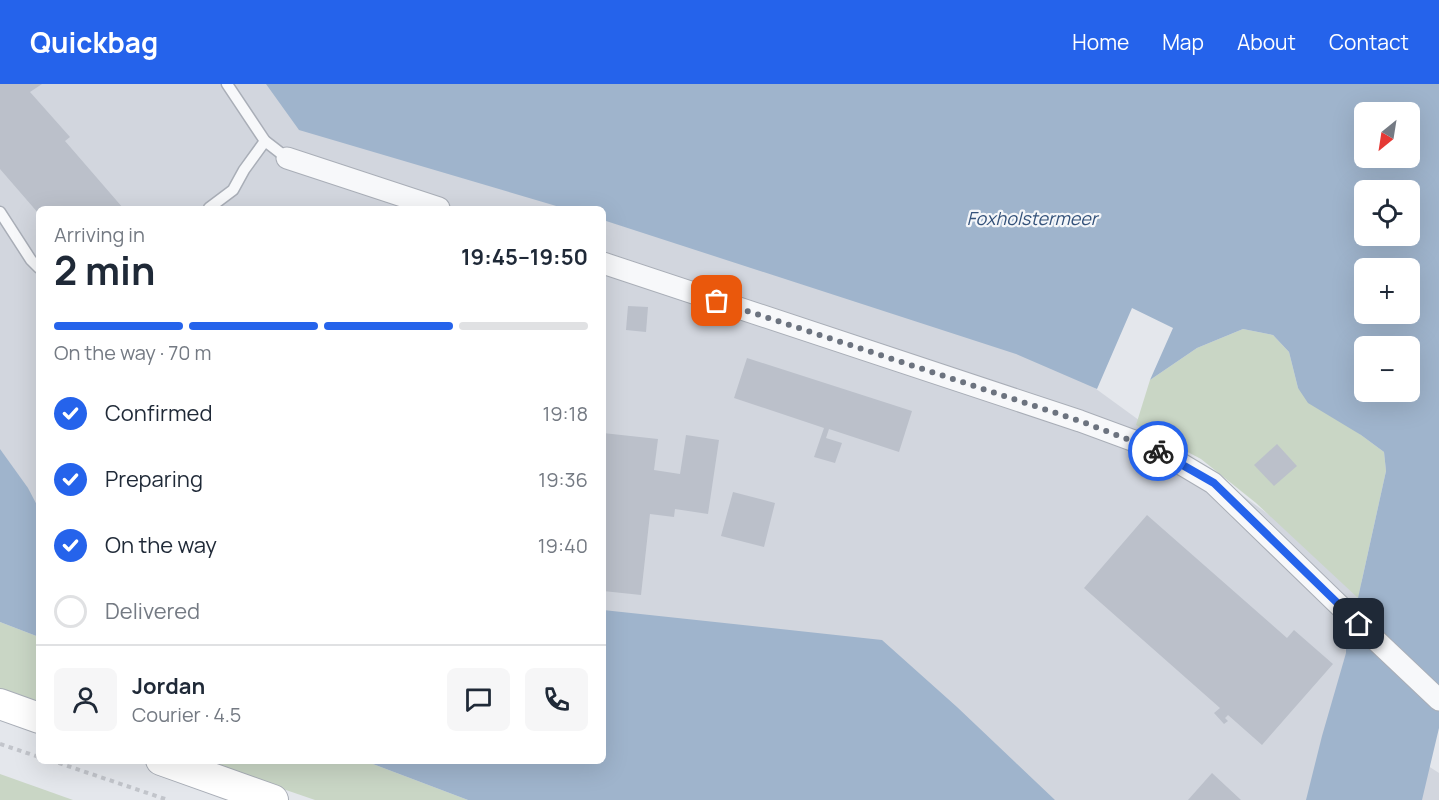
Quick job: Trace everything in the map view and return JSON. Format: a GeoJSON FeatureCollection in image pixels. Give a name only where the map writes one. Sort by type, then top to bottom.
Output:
{"type":"FeatureCollection","features":[{"type":"Feature","properties":{"kind":"main road"},"geometry":{"type":"LineString","coordinates":[[0,704],[36,717]]}},
{"type":"Feature","properties":{"kind":"main road"},"geometry":{"type":"LineString","coordinates":[[171,764],[273,800]]}},
{"type":"Feature","properties":{"kind":"street"},"geometry":{"type":"LineString","coordinates":[[287,158],[433,206]]}},
{"type":"Feature","properties":{"kind":"street"},"geometry":{"type":"LineString","coordinates":[[606,264],[1080,421],[1156,449],[1214,483],[1439,700]]}},
{"type":"Feature","properties":{"kind":"lane"},"geometry":{"type":"LineString","coordinates":[[227,84],[265,141],[287,158]]}},
{"type":"Feature","properties":{"kind":"lane"},"geometry":{"type":"LineString","coordinates":[[213,206],[233,190],[265,141]]}},
{"type":"Feature","properties":{"kind":"lane"},"geometry":{"type":"LineString","coordinates":[[0,212],[36,264]]}},
{"type":"Feature","properties":{"kind":"path"},"geometry":{"type":"LineString","coordinates":[[0,744],[36,756]]}},
{"type":"Feature","properties":{"kind":"path"},"geometry":{"type":"LineString","coordinates":[[62,764],[168,800]]}},
{"type":"Feature","properties":{"kind":"shaded area"},"geometry":{"type":"Polygon","coordinates":[[[0,84],[281,84],[576,206],[36,206],[36,516],[0,473],[0,84]]]}},
{"type":"Feature","properties":{"kind":"shaded area"},"geometry":{"type":"Polygon","coordinates":[[[606,217],[1055,359],[1371,589],[1308,800],[1017,800],[606,619],[606,217]]]}},
{"type":"Feature","properties":{"kind":"shaded area"},"geometry":{"type":"Polygon","coordinates":[[[1422,762],[1439,773],[1439,800],[1409,800],[1422,762]]]}},
{"type":"Feature","properties":{"kind":"green space"},"geometry":{"type":"Polygon","coordinates":[[[1243,329],[1273,335],[1289,352],[1298,388],[1384,452],[1386,471],[1358,598],[1256,503],[1201,459],[1136,425],[1150,380],[1197,348],[1243,329]]]}},
{"type":"Feature","properties":{"kind":"green space"},"geometry":{"type":"Polygon","coordinates":[[[0,622],[36,636],[36,703],[0,690],[0,622]]]}},
{"type":"Feature","properties":{"kind":"green space"},"geometry":{"type":"Polygon","coordinates":[[[211,764],[373,764],[468,800],[315,800],[211,764]]]}},
{"type":"Feature","properties":{"kind":"green space"},"geometry":{"type":"Polygon","coordinates":[[[0,774],[73,800],[0,800],[0,774]]]}},
{"type":"Feature","properties":{"kind":"water","name":"Foxholstermeer"},"geometry":{"type":"Polygon","coordinates":[[[266,84],[1439,84],[1439,728],[1422,800],[1306,800],[1346,653],[1346,630],[1358,598],[1386,471],[1384,452],[1361,435],[1308,403],[1298,388],[1289,352],[1273,335],[1243,329],[1197,348],[1150,380],[1173,328],[1132,308],[1097,389],[1016,354],[606,221],[606,206],[556,206],[299,130],[266,84]]]}},
{"type":"Feature","properties":{"kind":"water"},"geometry":{"type":"Polygon","coordinates":[[[0,449],[36,503],[36,636],[0,622],[0,449]]]}},
{"type":"Feature","properties":{"kind":"water"},"geometry":{"type":"Polygon","coordinates":[[[606,610],[882,640],[1055,800],[468,800],[373,764],[606,764],[606,610]]]}},
{"type":"Feature","properties":{"kind":"building"},"geometry":{"type":"Polygon","coordinates":[[[0,84],[42,84],[30,92],[70,137],[65,141],[121,206],[36,206],[36,211],[0,169],[0,84]]]}},
{"type":"Feature","properties":{"kind":"building"},"geometry":{"type":"Polygon","coordinates":[[[628,306],[648,307],[646,332],[626,330],[628,306]]]}},
{"type":"Feature","properties":{"kind":"building"},"geometry":{"type":"Polygon","coordinates":[[[747,358],[912,411],[899,452],[829,429],[826,438],[842,443],[835,463],[814,457],[824,428],[734,398],[747,358]]]}},
{"type":"Feature","properties":{"kind":"building"},"geometry":{"type":"Polygon","coordinates":[[[606,433],[658,439],[654,470],[680,474],[686,435],[719,440],[708,514],[675,509],[674,517],[650,514],[641,595],[606,591],[606,433]]]}},
{"type":"Feature","properties":{"kind":"building"},"geometry":{"type":"Polygon","coordinates":[[[1277,444],[1297,466],[1274,486],[1254,465],[1277,444]]]}},
{"type":"Feature","properties":{"kind":"building"},"geometry":{"type":"Polygon","coordinates":[[[733,492],[775,503],[764,547],[721,536],[733,492]]]}},
{"type":"Feature","properties":{"kind":"building"},"geometry":{"type":"Polygon","coordinates":[[[1147,515],[1287,638],[1294,630],[1333,664],[1262,745],[1228,715],[1225,718],[1228,721],[1224,724],[1214,713],[1220,708],[1084,588],[1147,515]]]}},
{"type":"Feature","properties":{"kind":"building"},"geometry":{"type":"Polygon","coordinates":[[[1212,773],[1241,800],[1188,800],[1212,773]]]}},
{"type":"Feature","properties":{"kind":"way so far"},"geometry":{"type":"LineString","coordinates":[[717,301],[1080,421],[1158,451]]}},
{"type":"Feature","properties":{"kind":"route"},"geometry":{"type":"LineString","coordinates":[[1158,451],[1214,483],[1359,624]]}}]}
